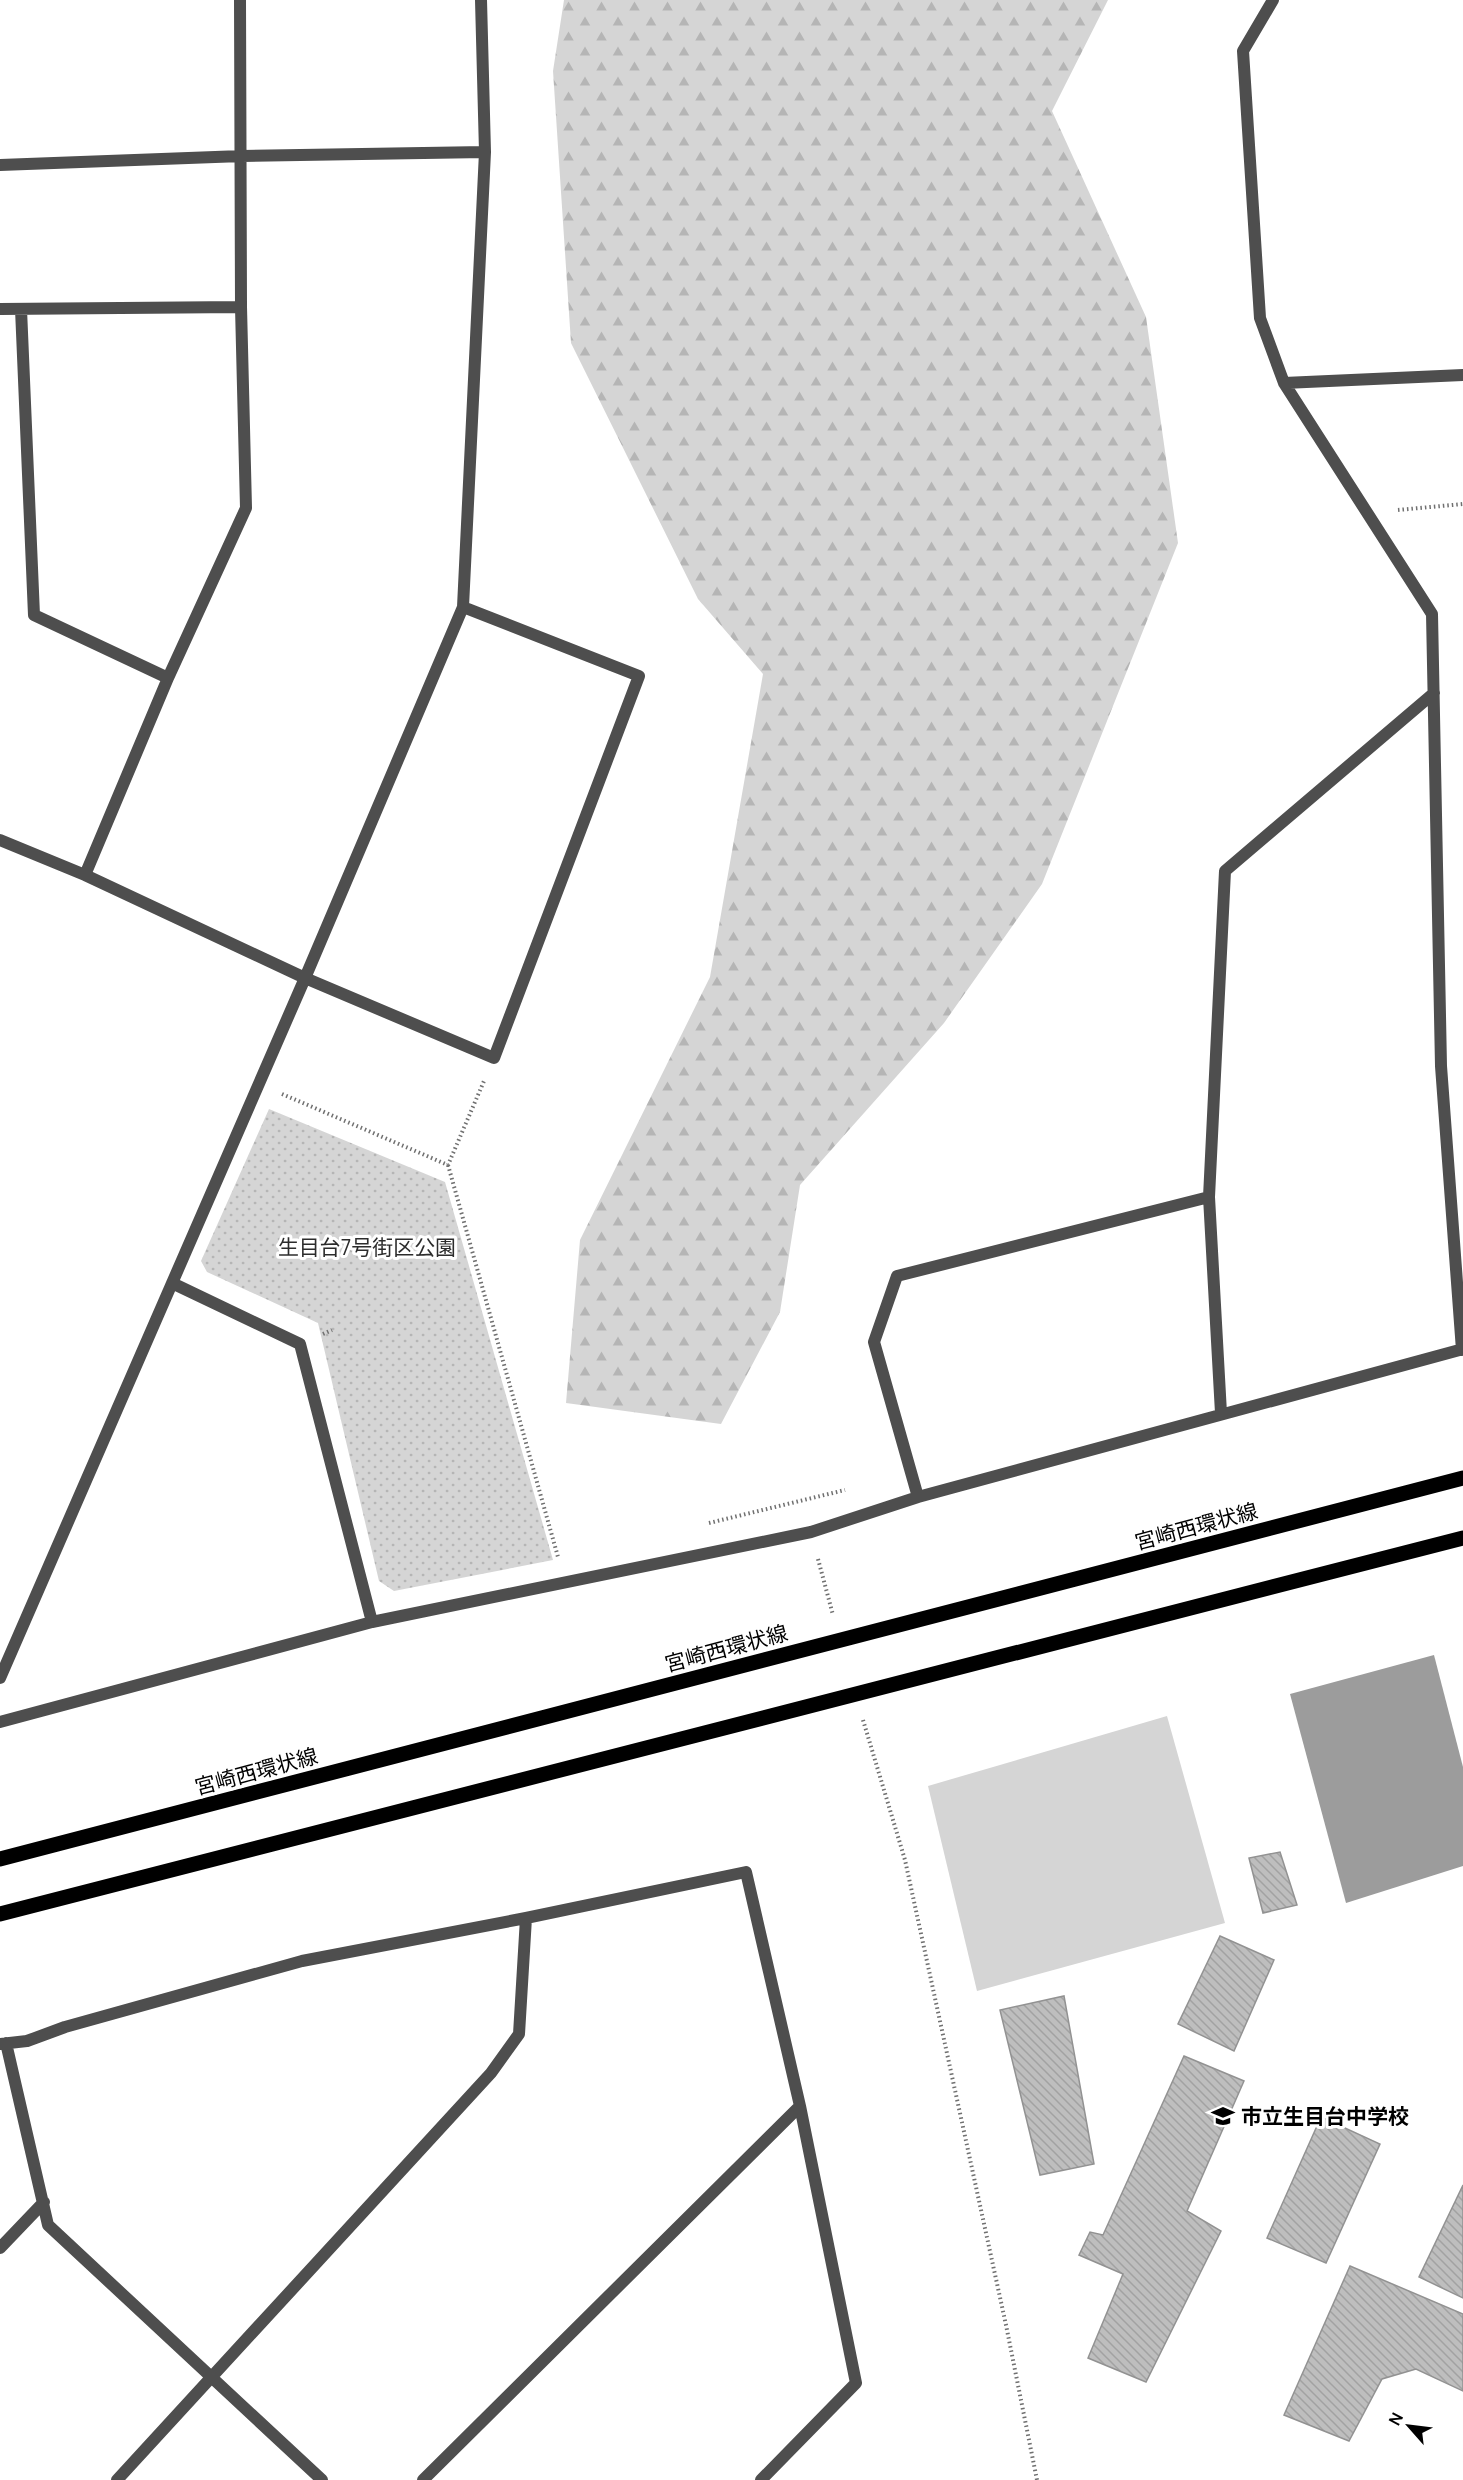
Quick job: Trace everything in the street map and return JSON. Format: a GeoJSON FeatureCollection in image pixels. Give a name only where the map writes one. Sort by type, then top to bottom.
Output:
{"type":"FeatureCollection","features":[{"type":"Feature","properties":{"kind":"main road","name":"宮崎西環状線"},"geometry":{"type":"LineString","coordinates":[[0,1859],[1463,1478]]}},
{"type":"Feature","properties":{"kind":"main road"},"geometry":{"type":"LineString","coordinates":[[0,1914],[1463,1538]]}},
{"type":"Feature","properties":{"kind":"street"},"geometry":{"type":"LineString","coordinates":[[85,875],[168,678],[246,508],[241,307],[240,0]]}},
{"type":"Feature","properties":{"kind":"street"},"geometry":{"type":"LineString","coordinates":[[0,1678],[305,978],[463,608],[485,152],[482,0]]}},
{"type":"Feature","properties":{"kind":"street"},"geometry":{"type":"LineString","coordinates":[[0,1722],[372,1622],[811,1532],[918,1497],[1462,1349],[1441,1066],[1432,614],[1284,382],[1260,318],[1244,51],[1273,0]]}},
{"type":"Feature","properties":{"kind":"street"},"geometry":{"type":"LineString","coordinates":[[0,165],[242,156],[485,152]]}},
{"type":"Feature","properties":{"kind":"street"},"geometry":{"type":"LineString","coordinates":[[0,309],[241,307]]}},
{"type":"Feature","properties":{"kind":"street"},"geometry":{"type":"LineString","coordinates":[[21,309],[34,615],[168,678]]}},
{"type":"Feature","properties":{"kind":"street"},"geometry":{"type":"LineString","coordinates":[[1284,382],[1463,375]]}},
{"type":"Feature","properties":{"kind":"street"},"geometry":{"type":"LineString","coordinates":[[0,840],[85,875],[305,978],[494,1058],[639,676],[463,608]]}},
{"type":"Feature","properties":{"kind":"street"},"geometry":{"type":"LineString","coordinates":[[1221,1413],[1209,1197],[1225,871],[1434,693]]}},
{"type":"Feature","properties":{"kind":"street"},"geometry":{"type":"LineString","coordinates":[[918,1497],[874,1342],[897,1276],[1209,1197]]}},
{"type":"Feature","properties":{"kind":"street"},"geometry":{"type":"LineString","coordinates":[[172,1283],[300,1344],[372,1622]]}},
{"type":"Feature","properties":{"kind":"street"},"geometry":{"type":"LineString","coordinates":[[322,2480],[48,2225],[3,2043],[27,2041],[65,2027],[302,1960],[526,1918],[746,1872],[800,2106],[856,2383],[761,2480]]}},
{"type":"Feature","properties":{"kind":"street"},"geometry":{"type":"LineString","coordinates":[[117,2480],[491,2073],[519,2034],[526,1918]]}},
{"type":"Feature","properties":{"kind":"street"},"geometry":{"type":"LineString","coordinates":[[423,2480],[800,2106]]}},
{"type":"Feature","properties":{"kind":"street"},"geometry":{"type":"LineString","coordinates":[[0,2248],[44,2202]]}},
{"type":"Feature","properties":{"kind":"path"},"geometry":{"type":"LineString","coordinates":[[1367,513],[1463,504]]}},
{"type":"Feature","properties":{"kind":"path"},"geometry":{"type":"LineString","coordinates":[[494,1058],[448,1165],[559,1559]]}},
{"type":"Feature","properties":{"kind":"path"},"geometry":{"type":"LineString","coordinates":[[259,1084],[448,1165]]}},
{"type":"Feature","properties":{"kind":"path"},"geometry":{"type":"LineString","coordinates":[[880,1781],[905,1860],[1006,2325],[1037,2480]]}},
{"type":"Feature","properties":{"kind":"green space"},"geometry":{"type":"Polygon","coordinates":[[[564,0],[1108,0],[1052,111],[1146,317],[1178,543],[1042,884],[944,1023],[800,1185],[780,1312],[721,1424],[566,1403],[580,1240],[710,977],[763,674],[698,599],[571,343],[553,71],[564,0]]]}},
{"type":"Feature","properties":{"kind":"green space","name":"生目台7号街区公園"},"geometry":{"type":"Polygon","coordinates":[[[269,1109],[445,1182],[553,1560],[394,1591],[379,1581],[318,1323],[207,1272],[201,1261],[269,1109]]]}},
{"type":"Feature","properties":{"kind":"green space"},"geometry":{"type":"Polygon","coordinates":[[[1167,1716],[1225,1923],[977,1991],[928,1786],[1167,1716]]]}},
{"type":"Feature","properties":{"kind":"shaded area"},"geometry":{"type":"Polygon","coordinates":[[[1434,1655],[1463,1767],[1463,1866],[1346,1903],[1290,1694],[1434,1655]]]}},
{"type":"Feature","properties":{"kind":"building"},"geometry":{"type":"Polygon","coordinates":[[[1280,1852],[1297,1905],[1263,1913],[1249,1858],[1280,1852]]]}},
{"type":"Feature","properties":{"kind":"building"},"geometry":{"type":"Polygon","coordinates":[[[1220,1936],[1274,1960],[1234,2051],[1178,2024],[1220,1936]]]}},
{"type":"Feature","properties":{"kind":"building"},"geometry":{"type":"Polygon","coordinates":[[[1064,1996],[1094,2164],[1040,2175],[1000,2010],[1064,1996]]]}},
{"type":"Feature","properties":{"kind":"building"},"geometry":{"type":"Polygon","coordinates":[[[1184,2056],[1244,2081],[1187,2211],[1221,2231],[1146,2382],[1088,2358],[1123,2274],[1079,2255],[1090,2232],[1103,2235],[1184,2056]]]}},
{"type":"Feature","properties":{"kind":"building"},"geometry":{"type":"Polygon","coordinates":[[[1321,2117],[1380,2144],[1326,2263],[1267,2238],[1321,2117]]]}},
{"type":"Feature","properties":{"kind":"building"},"geometry":{"type":"Polygon","coordinates":[[[1463,2185],[1463,2298],[1419,2277],[1463,2185]]]}},
{"type":"Feature","properties":{"kind":"building"},"geometry":{"type":"Polygon","coordinates":[[[1350,2266],[1463,2314],[1463,2391],[1416,2369],[1382,2379],[1349,2441],[1284,2415],[1350,2266]]]}},
{"type":"Feature","properties":{"kind":"place","name":"市立生目台中学校"},"geometry":{"type":"Point","coordinates":[1223,2116]}}]}
